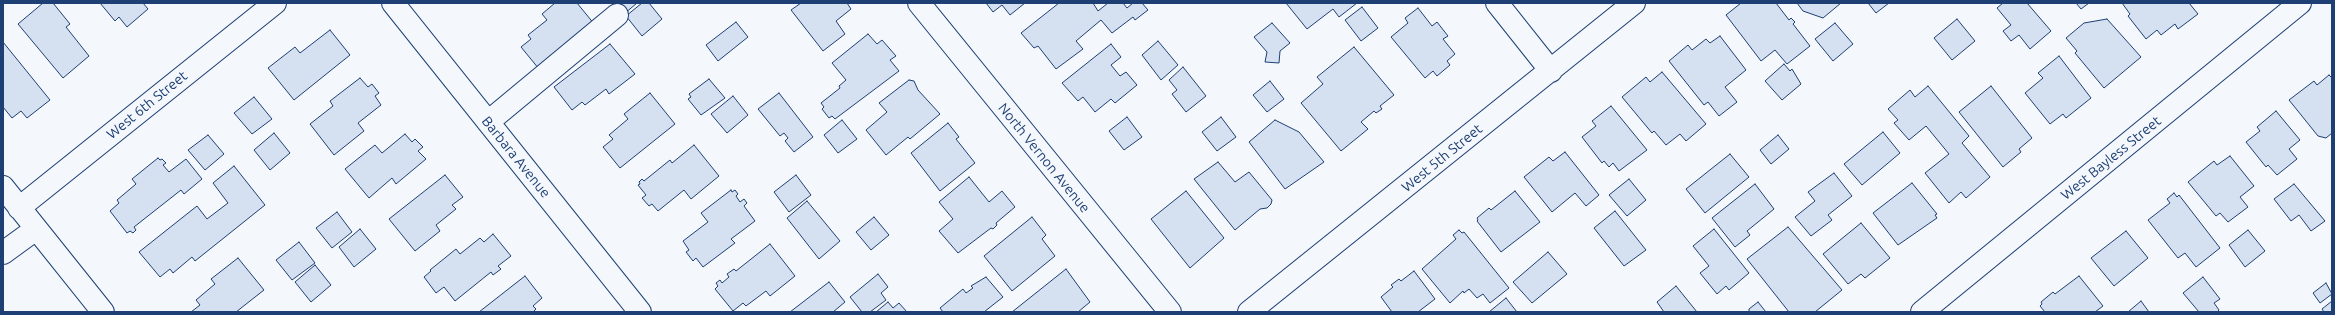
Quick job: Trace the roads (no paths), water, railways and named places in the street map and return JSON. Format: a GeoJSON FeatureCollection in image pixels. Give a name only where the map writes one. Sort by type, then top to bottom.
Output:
{"type":"FeatureCollection","features":[{"type":"Feature","properties":{"kind":"street","name":"West 6th Street"},"geometry":{"type":"LineString","coordinates":[[19,208],[275,3]]}},
{"type":"Feature","properties":{"kind":"street","name":"Barbara Avenue"},"geometry":{"type":"LineString","coordinates":[[393,3],[640,312]]}},
{"type":"Feature","properties":{"kind":"street","name":"North Vernon Avenue"},"geometry":{"type":"LineString","coordinates":[[919,3],[1170,312]]}},
{"type":"Feature","properties":{"kind":"street"},"geometry":{"type":"LineString","coordinates":[[1497,3],[1551,71]]}},
{"type":"Feature","properties":{"kind":"street","name":"West 5th Street"},"geometry":{"type":"LineString","coordinates":[[1249,312],[1634,3]]}},
{"type":"Feature","properties":{"kind":"street","name":"West Bayless Street"},"geometry":{"type":"LineString","coordinates":[[1922,312],[2300,3]]}},
{"type":"Feature","properties":{"kind":"street"},"geometry":{"type":"LineString","coordinates":[[488,122],[617,15]]}},
{"type":"Feature","properties":{"kind":"street"},"geometry":{"type":"LineString","coordinates":[[3,187],[103,312]]}},
{"type":"Feature","properties":{"kind":"street"},"geometry":{"type":"LineString","coordinates":[[3,253],[36,229]]}}]}
